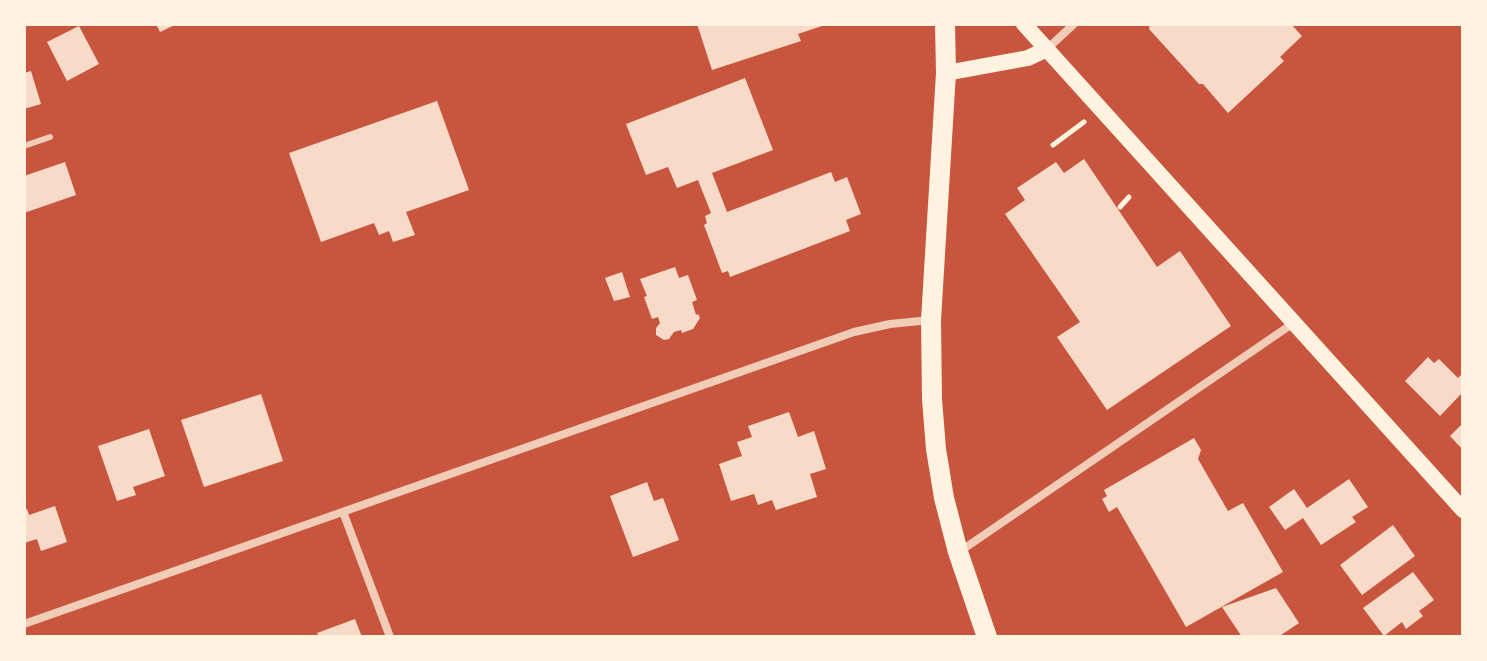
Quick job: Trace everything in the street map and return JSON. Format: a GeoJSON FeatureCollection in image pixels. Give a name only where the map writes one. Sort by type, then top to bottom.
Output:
{"type":"FeatureCollection","features":[{"type":"Feature","properties":{"kind":"main road"},"geometry":{"type":"LineString","coordinates":[[945,24],[946,73],[931,320],[932,399],[944,498],[958,552],[987,637]]}},
{"type":"Feature","properties":{"kind":"main road"},"geometry":{"type":"LineString","coordinates":[[1024,24],[1463,510]]}},
{"type":"Feature","properties":{"kind":"main road"},"geometry":{"type":"LineString","coordinates":[[946,73],[1028,58],[1047,49]]}},
{"type":"Feature","properties":{"kind":"street"},"geometry":{"type":"LineString","coordinates":[[1047,49],[1074,24]]}},
{"type":"Feature","properties":{"kind":"street"},"geometry":{"type":"LineString","coordinates":[[24,624],[854,332],[931,320]]}},
{"type":"Feature","properties":{"kind":"street"},"geometry":{"type":"LineString","coordinates":[[958,552],[1295,322]]}},
{"type":"Feature","properties":{"kind":"street"},"geometry":{"type":"LineString","coordinates":[[343,512],[390,637]]}},
{"type":"Feature","properties":{"kind":"lane"},"geometry":{"type":"LineString","coordinates":[[24,146],[50,137]]}},
{"type":"Feature","properties":{"kind":"path"},"geometry":{"type":"LineString","coordinates":[[1053,145],[1085,121]]}},
{"type":"Feature","properties":{"kind":"path"},"geometry":{"type":"LineString","coordinates":[[1120,207],[1129,197]]}},
{"type":"Feature","properties":{"kind":"building"},"geometry":{"type":"Polygon","coordinates":[[[156,24],[177,24],[160,32],[156,24]]]}},
{"type":"Feature","properties":{"kind":"building"},"geometry":{"type":"Polygon","coordinates":[[[697,24],[825,25],[798,34],[801,41],[712,70],[697,24]]]}},
{"type":"Feature","properties":{"kind":"building"},"geometry":{"type":"Polygon","coordinates":[[[1150,24],[1291,24],[1302,36],[1280,57],[1284,61],[1228,113],[1149,29],[1150,24]]]}},
{"type":"Feature","properties":{"kind":"building"},"geometry":{"type":"Polygon","coordinates":[[[79,26],[99,64],[67,81],[47,42],[79,26]]]}},
{"type":"Feature","properties":{"kind":"building"},"geometry":{"type":"Polygon","coordinates":[[[31,71],[41,104],[24,109],[24,73],[31,71]]]}},
{"type":"Feature","properties":{"kind":"building"},"geometry":{"type":"Polygon","coordinates":[[[745,78],[773,150],[712,173],[727,212],[831,172],[835,182],[847,177],[861,214],[846,220],[850,231],[730,277],[728,271],[722,273],[704,225],[707,223],[705,216],[711,213],[698,180],[677,188],[668,167],[646,175],[626,124],[745,78]]]}},
{"type":"Feature","properties":{"kind":"building"},"geometry":{"type":"Polygon","coordinates":[[[437,101],[469,190],[406,212],[415,235],[393,242],[389,231],[379,235],[374,223],[321,242],[289,153],[437,101]]]}},
{"type":"Feature","properties":{"kind":"building"},"geometry":{"type":"Polygon","coordinates":[[[1084,159],[1157,267],[1180,251],[1231,326],[1107,410],[1057,337],[1080,322],[1005,214],[1025,200],[1017,188],[1056,162],[1064,173],[1084,159]]]}},
{"type":"Feature","properties":{"kind":"building"},"geometry":{"type":"Polygon","coordinates":[[[65,162],[76,195],[24,213],[24,176],[65,162]]]}},
{"type":"Feature","properties":{"kind":"building"},"geometry":{"type":"Polygon","coordinates":[[[675,267],[679,278],[688,275],[697,300],[692,302],[700,318],[693,329],[674,332],[664,340],[656,335],[660,323],[658,317],[652,319],[640,279],[675,267]]]}},
{"type":"Feature","properties":{"kind":"building"},"geometry":{"type":"Polygon","coordinates":[[[622,272],[630,297],[614,301],[605,278],[622,272]]]}},
{"type":"Feature","properties":{"kind":"building"},"geometry":{"type":"Polygon","coordinates":[[[1428,357],[1434,363],[1439,359],[1458,378],[1463,377],[1463,392],[1440,416],[1405,381],[1428,357]]]}},
{"type":"Feature","properties":{"kind":"building"},"geometry":{"type":"Polygon","coordinates":[[[261,394],[283,461],[204,487],[181,420],[261,394]]]}},
{"type":"Feature","properties":{"kind":"building"},"geometry":{"type":"Polygon","coordinates":[[[789,412],[798,437],[814,431],[826,469],[810,474],[817,497],[776,510],[772,500],[758,505],[754,494],[731,501],[719,464],[742,456],[737,442],[752,437],[748,426],[789,412]]]}},
{"type":"Feature","properties":{"kind":"building"},"geometry":{"type":"Polygon","coordinates":[[[1463,423],[1463,450],[1450,436],[1463,423]]]}},
{"type":"Feature","properties":{"kind":"building"},"geometry":{"type":"Polygon","coordinates":[[[149,429],[165,476],[133,487],[136,495],[117,501],[98,446],[149,429]]]}},
{"type":"Feature","properties":{"kind":"building"},"geometry":{"type":"Polygon","coordinates":[[[1194,438],[1201,450],[1198,459],[1228,511],[1243,503],[1283,572],[1186,627],[1117,507],[1109,512],[1102,499],[1107,496],[1104,490],[1194,438]]]}},
{"type":"Feature","properties":{"kind":"building"},"geometry":{"type":"Polygon","coordinates":[[[1349,479],[1368,507],[1352,517],[1356,522],[1321,545],[1303,518],[1285,530],[1269,507],[1294,489],[1307,508],[1349,479]]]}},
{"type":"Feature","properties":{"kind":"building"},"geometry":{"type":"Polygon","coordinates":[[[647,482],[654,501],[663,498],[679,540],[633,557],[610,496],[647,482]]]}},
{"type":"Feature","properties":{"kind":"building"},"geometry":{"type":"Polygon","coordinates":[[[55,506],[67,542],[41,551],[37,539],[24,543],[24,510],[27,509],[29,515],[55,506]]]}},
{"type":"Feature","properties":{"kind":"building"},"geometry":{"type":"Polygon","coordinates":[[[1393,525],[1415,556],[1362,595],[1340,565],[1393,525]]]}},
{"type":"Feature","properties":{"kind":"building"},"geometry":{"type":"Polygon","coordinates":[[[1413,572],[1434,600],[1419,611],[1423,616],[1406,629],[1402,622],[1384,636],[1363,608],[1413,572]]]}},
{"type":"Feature","properties":{"kind":"building"},"geometry":{"type":"Polygon","coordinates":[[[1276,588],[1299,623],[1278,637],[1242,637],[1222,607],[1276,588]]]}},
{"type":"Feature","properties":{"kind":"building"},"geometry":{"type":"Polygon","coordinates":[[[355,619],[362,637],[319,637],[317,633],[355,619]]]}}]}
